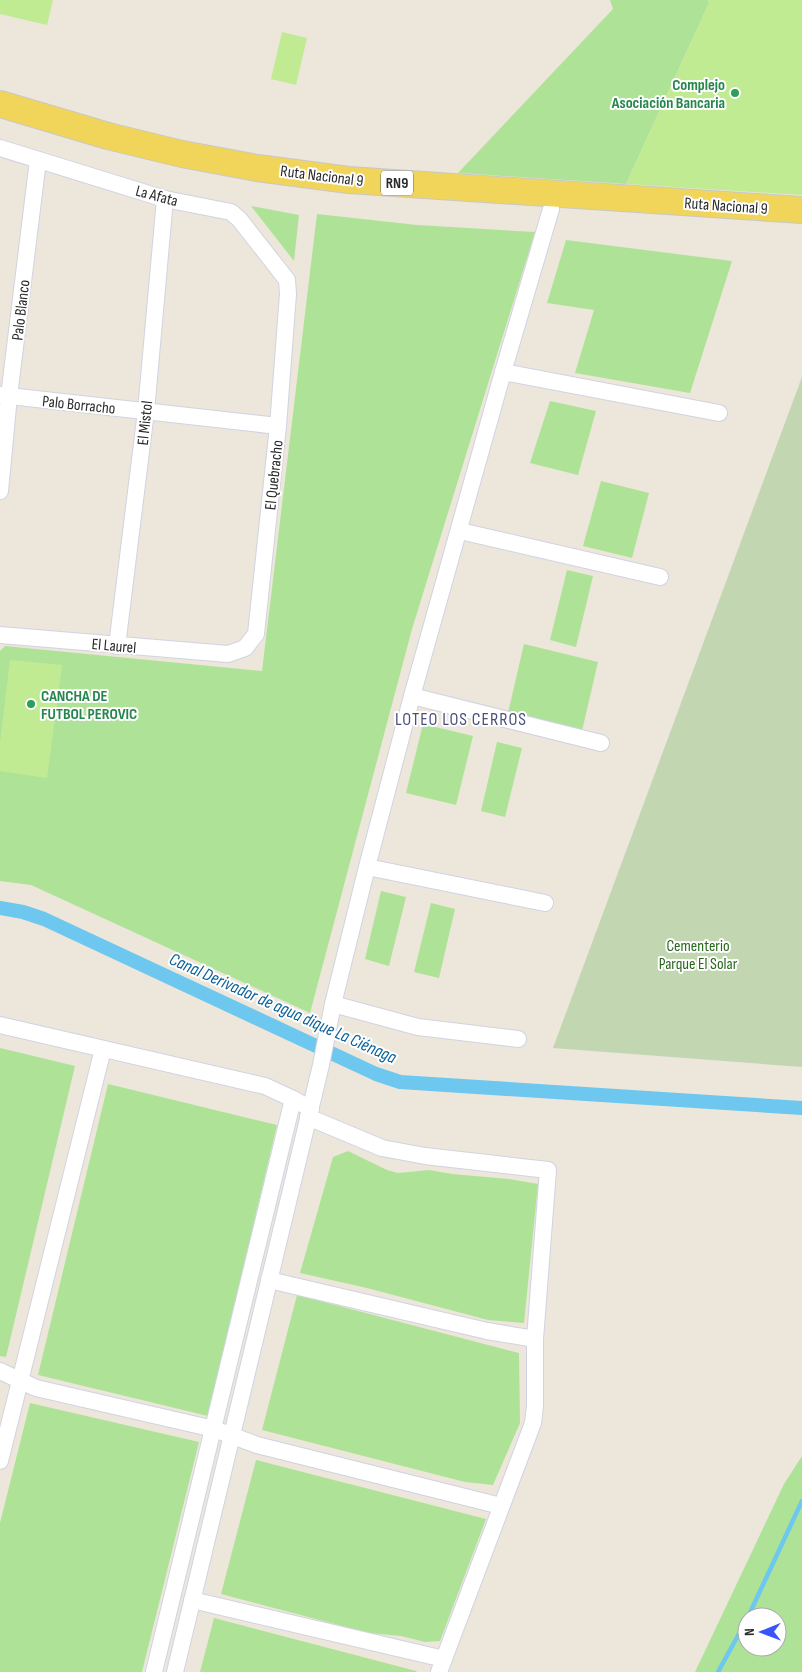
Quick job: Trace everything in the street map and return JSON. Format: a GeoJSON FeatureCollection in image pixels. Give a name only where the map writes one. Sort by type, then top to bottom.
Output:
{"type":"FeatureCollection","features":[{"type":"Feature","properties":{"kind":"main road","name":"Ruta Nacional 9"},"geometry":{"type":"LineString","coordinates":[[0,104],[108,136],[182,154],[267,169],[349,180],[802,210]]}},
{"type":"Feature","properties":{"kind":"main road","name":"Ruta Nacional 9"},"geometry":{"type":"LineString","coordinates":[[0,121],[115,154],[232,180],[296,190],[802,226]]}},
{"type":"Feature","properties":{"kind":"street","name":"La Afata"},"geometry":{"type":"LineString","coordinates":[[0,148],[165,199],[231,212],[240,220],[287,280]]}},
{"type":"Feature","properties":{"kind":"street","name":"Palo Blanco"},"geometry":{"type":"LineString","coordinates":[[0,491],[4,396],[38,160]]}},
{"type":"Feature","properties":{"kind":"street","name":"El Mistol"},"geometry":{"type":"LineString","coordinates":[[117,646],[146,411],[165,199]]}},
{"type":"Feature","properties":{"kind":"street"},"geometry":{"type":"LineString","coordinates":[[175,1672],[321,1066],[333,1004],[366,867],[503,372],[552,209]]}},
{"type":"Feature","properties":{"kind":"street","name":"El Quebracho"},"geometry":{"type":"LineString","coordinates":[[228,654],[245,648],[256,634],[278,426],[288,294],[287,280]]}},
{"type":"Feature","properties":{"kind":"street"},"geometry":{"type":"LineString","coordinates":[[503,372],[719,412]]}},
{"type":"Feature","properties":{"kind":"street","name":"Palo Borracho"},"geometry":{"type":"LineString","coordinates":[[4,396],[278,426]]}},
{"type":"Feature","properties":{"kind":"street"},"geometry":{"type":"LineString","coordinates":[[460,531],[660,577]]}},
{"type":"Feature","properties":{"kind":"street","name":"El Laurel"},"geometry":{"type":"LineString","coordinates":[[0,635],[228,654]]}},
{"type":"Feature","properties":{"kind":"street"},"geometry":{"type":"LineString","coordinates":[[412,696],[601,742]]}},
{"type":"Feature","properties":{"kind":"street"},"geometry":{"type":"LineString","coordinates":[[366,867],[545,903]]}},
{"type":"Feature","properties":{"kind":"street"},"geometry":{"type":"LineString","coordinates":[[333,1004],[418,1027],[518,1039]]}},
{"type":"Feature","properties":{"kind":"street"},"geometry":{"type":"LineString","coordinates":[[0,1025],[266,1086],[294,1100],[309,1113],[382,1148],[426,1156],[548,1170],[535,1339],[535,1406],[533,1423],[442,1665],[192,1600]]}},
{"type":"Feature","properties":{"kind":"street"},"geometry":{"type":"LineString","coordinates":[[0,1461],[103,1049]]}},
{"type":"Feature","properties":{"kind":"street"},"geometry":{"type":"LineString","coordinates":[[154,1672],[294,1100]]}},
{"type":"Feature","properties":{"kind":"street"},"geometry":{"type":"LineString","coordinates":[[269,1280],[487,1331],[535,1339]]}},
{"type":"Feature","properties":{"kind":"street"},"geometry":{"type":"LineString","coordinates":[[0,1371],[36,1388],[214,1429],[257,1446],[501,1506]]}},
{"type":"Feature","properties":{"kind":"green space"},"geometry":{"type":"Polygon","coordinates":[[[0,0],[53,0],[47,25],[0,14],[0,0]]]}},
{"type":"Feature","properties":{"kind":"green space"},"geometry":{"type":"Polygon","coordinates":[[[610,0],[708,0],[709,3],[626,184],[458,173],[613,9],[610,0]]]}},
{"type":"Feature","properties":{"kind":"green space","name":"Complejo Asociación Bancaria"},"geometry":{"type":"Polygon","coordinates":[[[708,0],[802,0],[802,195],[626,184],[709,3],[708,0]]]}},
{"type":"Feature","properties":{"kind":"green space"},"geometry":{"type":"Polygon","coordinates":[[[282,32],[307,38],[296,85],[271,79],[282,32]]]}},
{"type":"Feature","properties":{"kind":"green space"},"geometry":{"type":"Polygon","coordinates":[[[251,206],[299,215],[294,261],[251,206]]]}},
{"type":"Feature","properties":{"kind":"green space"},"geometry":{"type":"Polygon","coordinates":[[[317,214],[417,225],[535,232],[412,629],[310,1013],[31,885],[0,881],[0,651],[5,646],[262,671],[317,214]]]}},
{"type":"Feature","properties":{"kind":"green space"},"geometry":{"type":"Polygon","coordinates":[[[566,240],[732,261],[690,393],[575,373],[594,310],[547,303],[566,240]]]}},
{"type":"Feature","properties":{"kind":"green space","name":"Cementerio Parque El Solar"},"geometry":{"type":"Polygon","coordinates":[[[802,377],[802,1067],[553,1048],[802,377]]]}},
{"type":"Feature","properties":{"kind":"green space"},"geometry":{"type":"Polygon","coordinates":[[[550,401],[596,411],[578,475],[530,463],[550,401]]]}},
{"type":"Feature","properties":{"kind":"green space"},"geometry":{"type":"Polygon","coordinates":[[[601,481],[649,493],[632,558],[583,546],[601,481]]]}},
{"type":"Feature","properties":{"kind":"green space"},"geometry":{"type":"Polygon","coordinates":[[[567,570],[593,576],[576,647],[550,640],[567,570]]]}},
{"type":"Feature","properties":{"kind":"green space"},"geometry":{"type":"Polygon","coordinates":[[[524,644],[598,662],[582,731],[508,713],[524,644]]]}},
{"type":"Feature","properties":{"kind":"green space","name":"CANCHA DE FUTBOL PEROVIC"},"geometry":{"type":"Polygon","coordinates":[[[10,660],[62,665],[47,778],[0,771],[0,743],[10,660]]]}},
{"type":"Feature","properties":{"kind":"green space"},"geometry":{"type":"Polygon","coordinates":[[[423,724],[473,736],[456,805],[406,793],[423,724]]]}},
{"type":"Feature","properties":{"kind":"green space"},"geometry":{"type":"Polygon","coordinates":[[[497,742],[522,748],[505,817],[481,811],[497,742]]]}},
{"type":"Feature","properties":{"kind":"green space"},"geometry":{"type":"Polygon","coordinates":[[[381,891],[406,897],[389,966],[365,959],[381,891]]]}},
{"type":"Feature","properties":{"kind":"green space"},"geometry":{"type":"Polygon","coordinates":[[[431,903],[455,909],[439,978],[414,972],[431,903]]]}},
{"type":"Feature","properties":{"kind":"green space"},"geometry":{"type":"Polygon","coordinates":[[[0,1048],[75,1066],[6,1357],[0,1356],[0,1048]]]}},
{"type":"Feature","properties":{"kind":"green space"},"geometry":{"type":"Polygon","coordinates":[[[108,1084],[277,1125],[208,1416],[38,1375],[108,1084]]]}},
{"type":"Feature","properties":{"kind":"green space"},"geometry":{"type":"Polygon","coordinates":[[[348,1151],[387,1170],[398,1173],[429,1170],[538,1184],[524,1323],[488,1320],[367,1288],[300,1273],[333,1157],[348,1151]]]}},
{"type":"Feature","properties":{"kind":"green space"},"geometry":{"type":"Polygon","coordinates":[[[297,1295],[519,1353],[520,1423],[493,1485],[465,1482],[262,1430],[297,1295]]]}},
{"type":"Feature","properties":{"kind":"green space"},"geometry":{"type":"Polygon","coordinates":[[[30,1403],[199,1442],[142,1672],[0,1672],[0,1523],[30,1403]]]}},
{"type":"Feature","properties":{"kind":"green space"},"geometry":{"type":"Polygon","coordinates":[[[802,1456],[802,1672],[695,1672],[784,1484],[802,1456]]]}},
{"type":"Feature","properties":{"kind":"green space"},"geometry":{"type":"Polygon","coordinates":[[[256,1460],[486,1519],[440,1641],[425,1642],[401,1636],[369,1633],[221,1594],[256,1460]]]}},
{"type":"Feature","properties":{"kind":"green space"},"geometry":{"type":"Polygon","coordinates":[[[214,1618],[416,1671],[417,1672],[200,1672],[214,1618]]]}},
{"type":"Feature","properties":{"kind":"waterway","name":"Canal Derivador de agua dique La Ciénaga"},"geometry":{"type":"LineString","coordinates":[[0,908],[23,912],[44,919],[376,1074],[400,1082],[802,1108]]}},
{"type":"Feature","properties":{"kind":"waterway"},"geometry":{"type":"LineString","coordinates":[[753,1607],[802,1501]]}},
{"type":"Feature","properties":{"kind":"waterway"},"geometry":{"type":"LineString","coordinates":[[718,1672],[737,1637]]}},
{"type":"Feature","properties":{"kind":"place","name":"Complejo Asociación Bancaria"},"geometry":{"type":"Point","coordinates":[735,93]}},
{"type":"Feature","properties":{"kind":"place","name":"CANCHA DE FUTBOL PEROVIC"},"geometry":{"type":"Point","coordinates":[31,704]}},
{"type":"Feature","properties":{"kind":"district","name":"LOTEO LOS CERROS"},"geometry":{"type":"Point","coordinates":[461,719]}}]}
